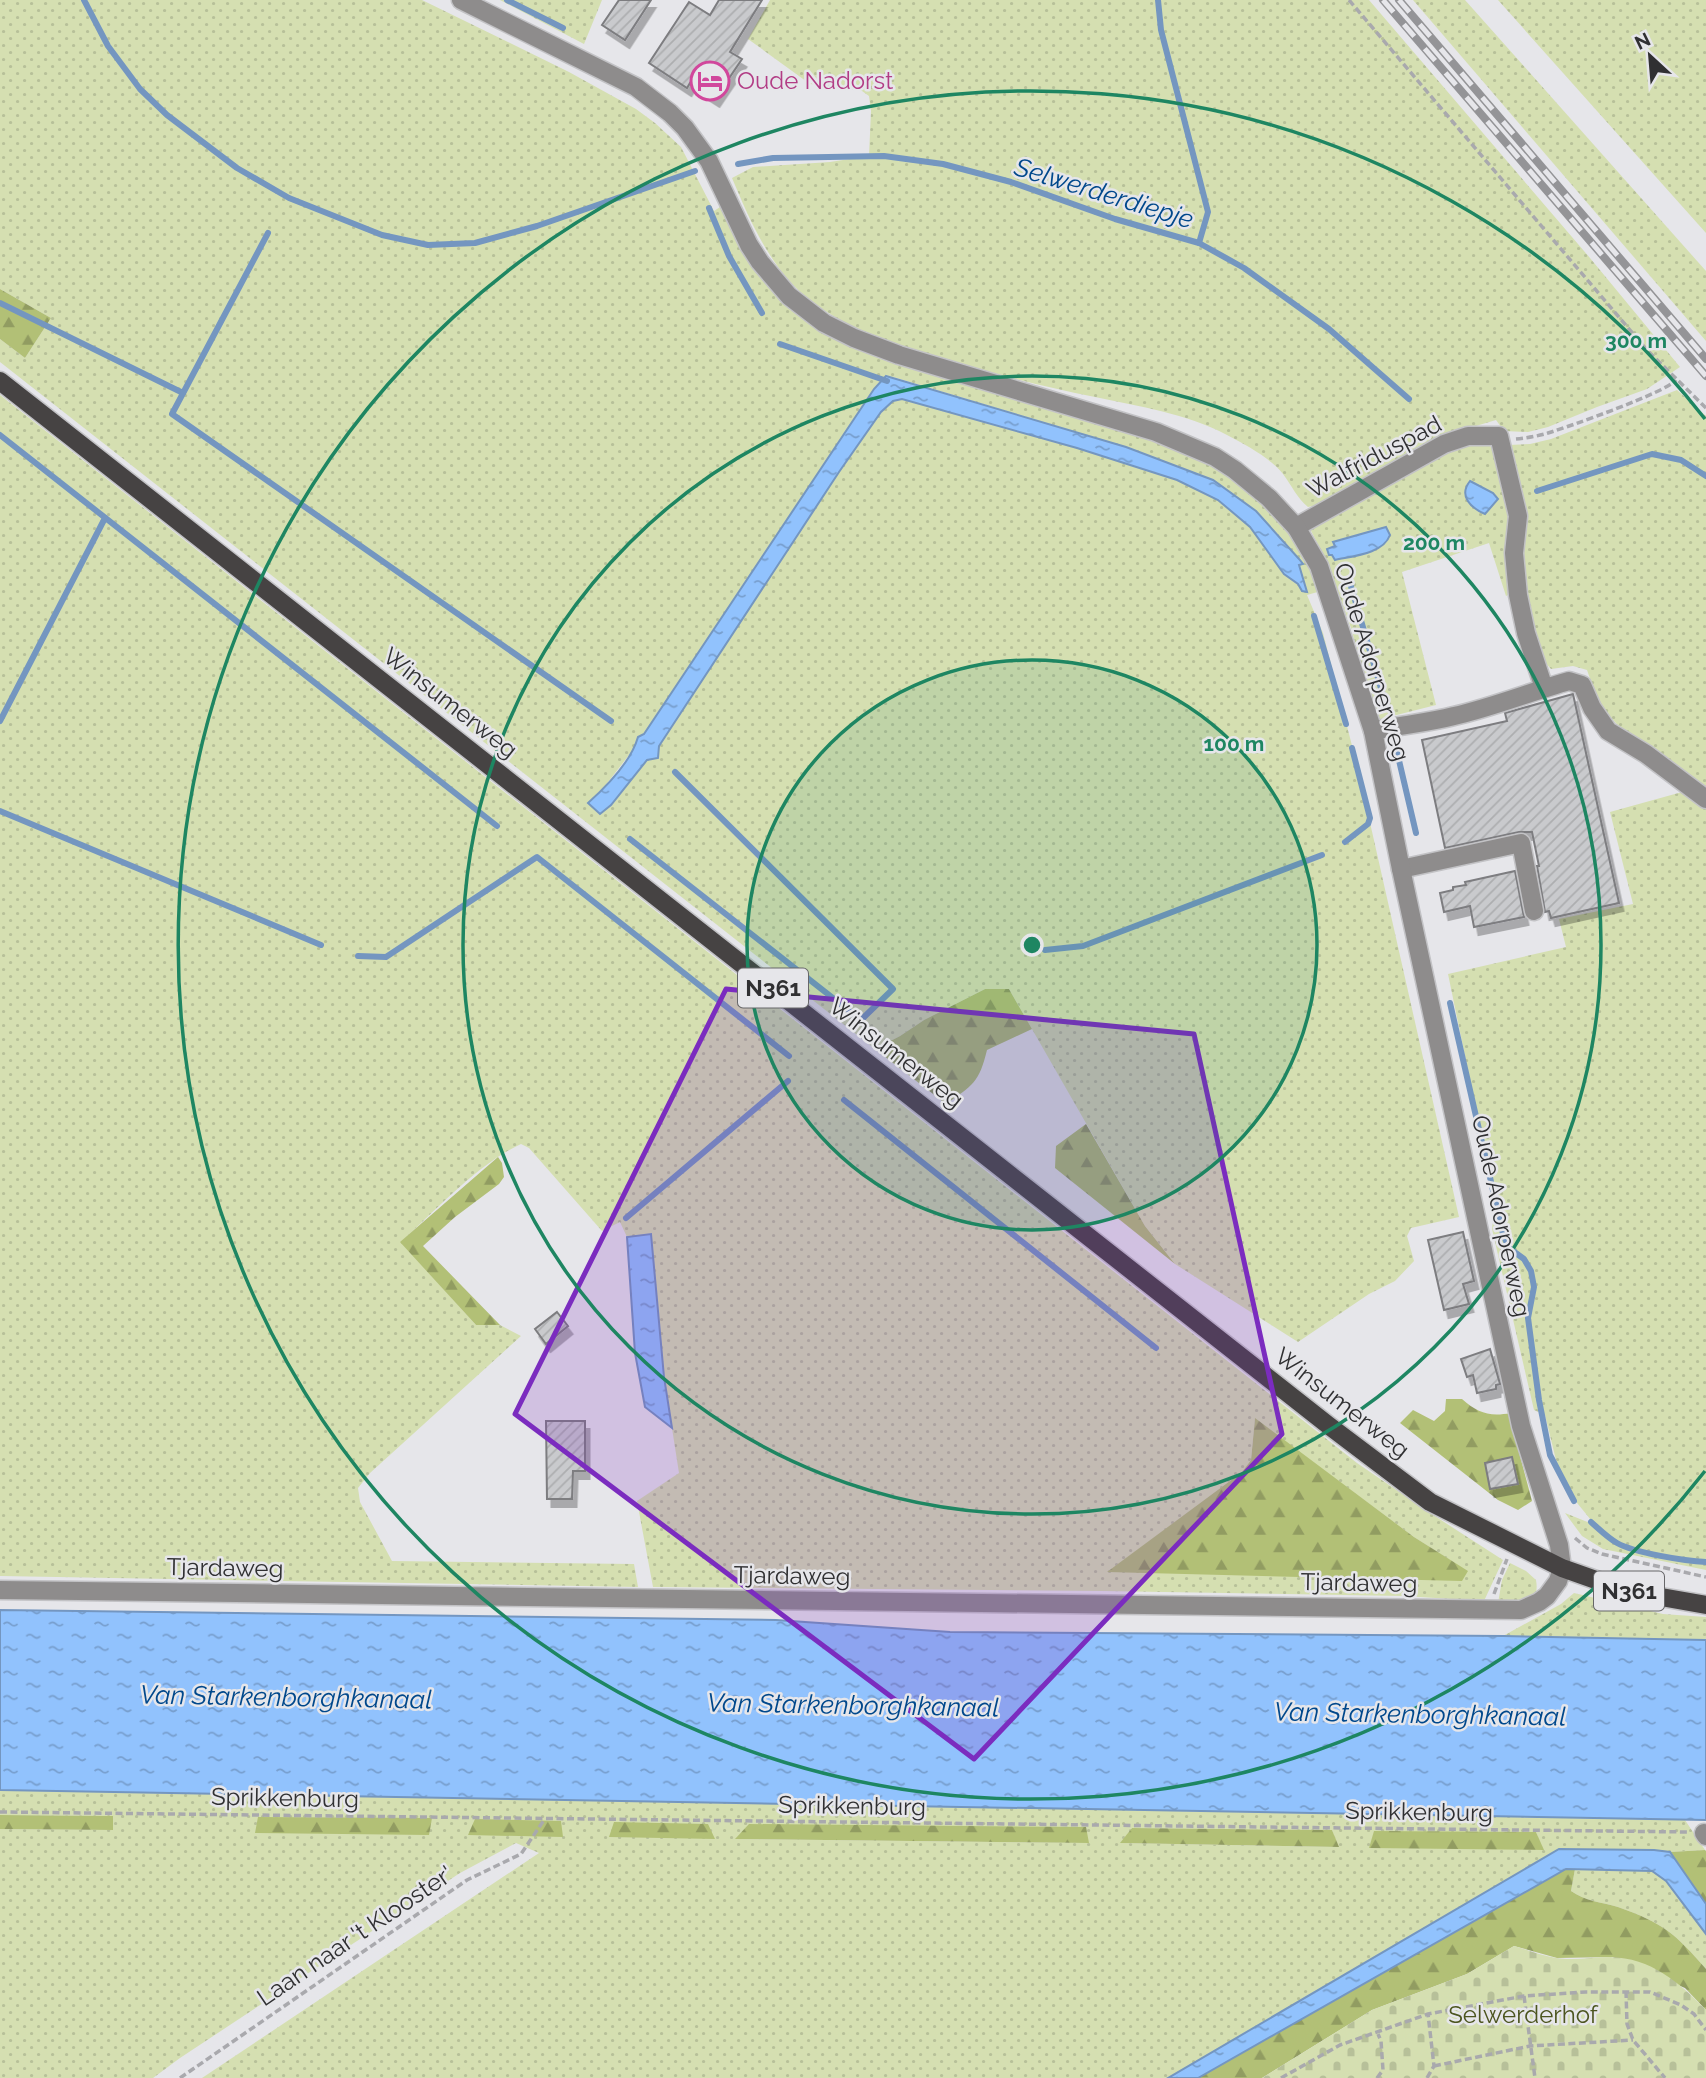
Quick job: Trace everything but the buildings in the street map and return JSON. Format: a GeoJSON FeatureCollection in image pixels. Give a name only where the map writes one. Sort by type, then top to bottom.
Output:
{"type":"FeatureCollection","features":[{"type":"Feature","properties":{"kind":"main road","name":"Winsumerweg"},"geometry":{"type":"LineString","coordinates":[[0,381],[1328,1425],[1430,1502],[1562,1568],[1627,1591],[1706,1605]]}},
{"type":"Feature","properties":{"kind":"street","name":"Oude Adorperweg"},"geometry":{"type":"LineString","coordinates":[[461,0],[636,87],[670,113],[685,128],[709,161],[760,262],[789,296],[824,323],[899,355],[1156,432],[1194,448],[1235,470],[1269,498],[1296,527],[1319,566],[1373,731],[1521,1426],[1559,1545],[1562,1568]]}},
{"type":"Feature","properties":{"kind":"street","name":"Walfriduspad"},"geometry":{"type":"LineString","coordinates":[[1296,527],[1444,444],[1468,436],[1499,436]]}},
{"type":"Feature","properties":{"kind":"street"},"geometry":{"type":"LineString","coordinates":[[1499,436],[1518,516],[1514,553],[1518,595],[1526,633],[1544,688]]}},
{"type":"Feature","properties":{"kind":"street"},"geometry":{"type":"LineString","coordinates":[[1373,731],[1458,715],[1569,681],[1582,685],[1592,708],[1608,731],[1646,754],[1706,799]]}},
{"type":"Feature","properties":{"kind":"street"},"geometry":{"type":"LineString","coordinates":[[1401,869],[1521,843],[1534,911]]}},
{"type":"Feature","properties":{"kind":"street","name":"Tjardaweg"},"geometry":{"type":"LineString","coordinates":[[0,1590],[1521,1610],[1547,1596],[1558,1581],[1562,1568]]}},
{"type":"Feature","properties":{"kind":"path"},"geometry":{"type":"LineString","coordinates":[[1349,0],[1647,350],[1706,408]]}},
{"type":"Feature","properties":{"kind":"path"},"geometry":{"type":"LineString","coordinates":[[1499,436],[1516,439],[1548,433],[1647,397],[1672,385],[1676,380]]}},
{"type":"Feature","properties":{"kind":"path"},"geometry":{"type":"LineString","coordinates":[[1550,1515],[1564,1521],[1575,1538],[1587,1548],[1602,1554],[1706,1577]]}},
{"type":"Feature","properties":{"kind":"path","name":"Sprikkenburg"},"geometry":{"type":"LineString","coordinates":[[0,1812],[1705,1834]]}},
{"type":"Feature","properties":{"kind":"path","name":"Laan naar 't Klooster'"},"geometry":{"type":"LineString","coordinates":[[180,2078],[467,1880],[521,1854],[544,1820]]}},
{"type":"Feature","properties":{"kind":"path"},"geometry":{"type":"LineString","coordinates":[[1626,1991],[1627,2024],[1633,2040],[1665,2078]]}},
{"type":"Feature","properties":{"kind":"path"},"geometry":{"type":"LineString","coordinates":[[1281,2078],[1340,2045],[1428,2014],[1524,1996],[1650,1992],[1681,2005],[1694,2014],[1706,2030]]}},
{"type":"Feature","properties":{"kind":"path"},"geometry":{"type":"LineString","coordinates":[[1524,1996],[1535,2078]]}},
{"type":"Feature","properties":{"kind":"path"},"geometry":{"type":"LineString","coordinates":[[1427,2078],[1434,2066],[1428,2014]]}},
{"type":"Feature","properties":{"kind":"path"},"geometry":{"type":"LineString","coordinates":[[1377,2078],[1383,2070],[1378,2033]]}},
{"type":"Feature","properties":{"kind":"path"},"geometry":{"type":"LineString","coordinates":[[1434,2066],[1530,2046],[1633,2040]]}},
{"type":"Feature","properties":{"kind":"highlighted area"},"geometry":{"type":"Polygon","coordinates":[[[726,989],[1194,1034],[1282,1434],[974,1759],[515,1414],[726,989]]]}},
{"type":"Feature","properties":{"kind":"green space"},"geometry":{"type":"Polygon","coordinates":[[[0,0],[422,0],[569,72],[636,109],[655,123],[681,147],[714,211],[723,205],[794,310],[1194,454],[1237,479],[1262,499],[1282,523],[1300,549],[1321,591],[1307,595],[1323,633],[1357,765],[1459,1217],[1411,1228],[1407,1236],[1414,1261],[1395,1281],[1369,1294],[1298,1342],[1175,1264],[1145,1226],[1009,989],[985,989],[875,1049],[0,362],[0,339],[25,358],[51,318],[0,289],[0,0]],[[893,377],[874,389],[644,734],[637,740],[636,746],[588,803],[600,814],[611,805],[647,760],[658,758],[659,746],[839,472],[881,412],[893,401],[902,399],[1077,448],[1177,480],[1218,500],[1250,527],[1284,574],[1298,584],[1302,591],[1307,591],[1299,559],[1256,511],[1126,447],[893,377]]]}},
{"type":"Feature","properties":{"kind":"green space"},"geometry":{"type":"Polygon","coordinates":[[[500,0],[602,0],[584,44],[500,0]]]}},
{"type":"Feature","properties":{"kind":"green space"},"geometry":{"type":"Polygon","coordinates":[[[770,0],[1369,0],[1680,367],[1647,389],[1548,427],[1528,432],[1504,431],[1496,420],[1449,434],[1317,505],[1308,507],[1271,462],[1211,427],[1162,412],[995,373],[883,340],[828,313],[797,289],[764,245],[732,178],[753,167],[830,162],[869,156],[869,96],[862,91],[810,84],[748,39],[770,0]]]}},
{"type":"Feature","properties":{"kind":"green space"},"geometry":{"type":"Polygon","coordinates":[[[1413,0],[1465,0],[1706,271],[1706,341],[1413,0]]]}},
{"type":"Feature","properties":{"kind":"green space"},"geometry":{"type":"Polygon","coordinates":[[[1498,0],[1706,0],[1706,233],[1498,0]]]}},
{"type":"Feature","properties":{"kind":"green space"},"geometry":{"type":"Polygon","coordinates":[[[0,289],[51,318],[25,358],[0,339],[0,289]]]}},
{"type":"Feature","properties":{"kind":"green space"},"geometry":{"type":"Polygon","coordinates":[[[1677,390],[1706,416],[1706,791],[1652,754],[1615,722],[1599,701],[1587,670],[1573,666],[1551,669],[1542,659],[1528,618],[1508,445],[1551,439],[1677,390]]]}},
{"type":"Feature","properties":{"kind":"green space"},"geometry":{"type":"Polygon","coordinates":[[[0,395],[1357,1463],[1503,1560],[1484,1601],[1403,1596],[653,1587],[637,1501],[679,1473],[664,1377],[651,1234],[627,1237],[620,1222],[602,1231],[529,1148],[521,1144],[505,1152],[474,1175],[401,1242],[476,1325],[500,1325],[521,1336],[370,1473],[358,1488],[360,1502],[392,1561],[634,1564],[638,1587],[0,1576],[0,395]],[[1255,1419],[1251,1460],[1242,1472],[1108,1572],[1467,1571],[1414,1537],[1255,1419]]]}},
{"type":"Feature","properties":{"kind":"green space"},"geometry":{"type":"Polygon","coordinates":[[[1483,440],[1494,451],[1501,468],[1510,511],[1512,593],[1506,596],[1489,543],[1402,572],[1436,705],[1377,720],[1351,628],[1327,562],[1310,529],[1435,453],[1483,440]],[[1386,527],[1333,542],[1333,557],[1386,527]]]}},
{"type":"Feature","properties":{"kind":"green space"},"geometry":{"type":"Polygon","coordinates":[[[1682,792],[1706,809],[1706,1570],[1603,1549],[1582,1536],[1565,1513],[1595,1525],[1569,1493],[1556,1460],[1545,1415],[1534,1410],[1492,1229],[1495,1201],[1448,974],[1566,947],[1559,919],[1633,904],[1610,812],[1682,792]]]}},
{"type":"Feature","properties":{"kind":"green space"},"geometry":{"type":"Polygon","coordinates":[[[985,989],[1009,989],[1032,1029],[987,1050],[978,1077],[946,1104],[875,1049],[924,1020],[985,989]]]}},
{"type":"Feature","properties":{"kind":"green space"},"geometry":{"type":"Polygon","coordinates":[[[1086,1124],[1145,1226],[1175,1264],[1055,1168],[1056,1146],[1086,1124]]]}},
{"type":"Feature","properties":{"kind":"green space"},"geometry":{"type":"Polygon","coordinates":[[[498,1157],[502,1163],[504,1177],[499,1184],[455,1217],[423,1246],[500,1325],[476,1325],[400,1242],[498,1157]]]}},
{"type":"Feature","properties":{"kind":"green space"},"geometry":{"type":"Polygon","coordinates":[[[1446,1399],[1462,1399],[1473,1408],[1490,1414],[1511,1413],[1532,1501],[1518,1510],[1498,1500],[1400,1423],[1413,1410],[1434,1421],[1445,1411],[1446,1399]]]}},
{"type":"Feature","properties":{"kind":"green space"},"geometry":{"type":"Polygon","coordinates":[[[1255,1418],[1414,1537],[1468,1571],[1462,1581],[1107,1572],[1242,1472],[1251,1460],[1255,1418]]]}},
{"type":"Feature","properties":{"kind":"green space"},"geometry":{"type":"Polygon","coordinates":[[[1510,1563],[1536,1580],[1535,1595],[1526,1602],[1498,1603],[1502,1580],[1510,1563]]]}},
{"type":"Feature","properties":{"kind":"green space"},"geometry":{"type":"Polygon","coordinates":[[[1574,1593],[1663,1614],[1706,1617],[1706,1640],[1503,1636],[1561,1604],[1574,1593]]]}},
{"type":"Feature","properties":{"kind":"green space"},"geometry":{"type":"Polygon","coordinates":[[[0,1790],[1685,1820],[1705,1850],[1670,1852],[1559,1849],[1168,2078],[202,2078],[539,1853],[516,1843],[460,1873],[153,2078],[0,2078],[0,1829],[112,1830],[113,1816],[0,1815],[0,1790]],[[1085,1827],[736,1839],[1088,1843],[1085,1827]],[[1132,1828],[1121,1843],[1338,1847],[1332,1830],[1132,1828]],[[1536,1832],[1467,1833],[1483,1848],[1543,1850],[1536,1832]]]}},
{"type":"Feature","properties":{"kind":"green space"},"geometry":{"type":"Polygon","coordinates":[[[0,1815],[113,1816],[113,1830],[0,1829],[0,1815]]]}},
{"type":"Feature","properties":{"kind":"green space"},"geometry":{"type":"Polygon","coordinates":[[[258,1817],[432,1818],[429,1835],[255,1833],[258,1817]]]}},
{"type":"Feature","properties":{"kind":"green space"},"geometry":{"type":"Polygon","coordinates":[[[475,1819],[561,1821],[563,1837],[468,1835],[475,1819]]]}},
{"type":"Feature","properties":{"kind":"green space"},"geometry":{"type":"Polygon","coordinates":[[[614,1822],[708,1824],[715,1839],[609,1837],[614,1822]]]}},
{"type":"Feature","properties":{"kind":"green space"},"geometry":{"type":"Polygon","coordinates":[[[749,1824],[1086,1827],[1089,1843],[735,1839],[749,1824]]]}},
{"type":"Feature","properties":{"kind":"green space"},"geometry":{"type":"Polygon","coordinates":[[[1132,1828],[1332,1830],[1339,1847],[1120,1843],[1132,1828]]]}},
{"type":"Feature","properties":{"kind":"green space"},"geometry":{"type":"Polygon","coordinates":[[[1374,1831],[1536,1832],[1544,1850],[1369,1848],[1374,1831]]]}},
{"type":"Feature","properties":{"kind":"green space"},"geometry":{"type":"Polygon","coordinates":[[[1706,1851],[1706,1904],[1670,1852],[1706,1851]]]}},
{"type":"Feature","properties":{"kind":"green space"},"geometry":{"type":"Polygon","coordinates":[[[1566,1869],[1575,1869],[1571,1891],[1646,1918],[1667,1930],[1686,1946],[1706,1969],[1706,2010],[1685,1988],[1613,1957],[1557,1958],[1514,1946],[1467,1974],[1372,2010],[1262,2078],[1198,2078],[1566,1869]]]}},
{"type":"Feature","properties":{"kind":"green space"},"geometry":{"type":"Polygon","coordinates":[[[1575,1869],[1652,1871],[1666,1881],[1706,1934],[1706,1969],[1686,1946],[1657,1924],[1571,1891],[1575,1869]]]}},
{"type":"Feature","properties":{"kind":"green space","name":"Selwerderhof"},"geometry":{"type":"Polygon","coordinates":[[[1514,1946],[1563,1959],[1625,1958],[1651,1967],[1675,1981],[1706,2010],[1706,2078],[1262,2078],[1372,2010],[1467,1974],[1514,1946]]]}},
{"type":"Feature","properties":{"kind":"water"},"geometry":{"type":"Polygon","coordinates":[[[886,376],[1126,447],[1213,480],[1256,511],[1299,559],[1303,564],[1299,565],[1307,592],[1302,591],[1298,584],[1284,574],[1250,527],[1218,500],[1177,480],[1077,448],[902,399],[893,401],[881,412],[839,472],[659,746],[658,758],[647,760],[611,805],[600,814],[588,803],[624,764],[638,737],[644,734],[874,389],[886,376]]]}},
{"type":"Feature","properties":{"kind":"water"},"geometry":{"type":"Polygon","coordinates":[[[1470,481],[1493,493],[1498,499],[1485,514],[1468,501],[1465,492],[1470,481]]]}},
{"type":"Feature","properties":{"kind":"water"},"geometry":{"type":"Polygon","coordinates":[[[1386,527],[1390,535],[1374,550],[1335,560],[1329,555],[1327,549],[1335,546],[1333,542],[1386,527]]]}},
{"type":"Feature","properties":{"kind":"water"},"geometry":{"type":"Polygon","coordinates":[[[651,1234],[664,1377],[672,1428],[645,1407],[635,1353],[627,1237],[651,1234]]]}},
{"type":"Feature","properties":{"kind":"water","name":"Van Starkenborghkanaal"},"geometry":{"type":"Polygon","coordinates":[[[0,1610],[776,1620],[950,1632],[1706,1640],[1706,1820],[0,1790],[0,1610]]]}},
{"type":"Feature","properties":{"kind":"water"},"geometry":{"type":"Polygon","coordinates":[[[1559,1849],[1670,1852],[1706,1904],[1706,1934],[1666,1881],[1652,1871],[1566,1869],[1198,2078],[1168,2078],[1559,1849]]]}},
{"type":"Feature","properties":{"kind":"waterway","name":"Selwerderdiepje"},"geometry":{"type":"LineString","coordinates":[[84,0],[108,46],[140,89],[167,115],[237,168],[289,198],[382,235],[428,245],[475,243],[537,226],[695,171]]}},
{"type":"Feature","properties":{"kind":"waterway"},"geometry":{"type":"LineString","coordinates":[[507,0],[563,28]]}},
{"type":"Feature","properties":{"kind":"waterway"},"geometry":{"type":"LineString","coordinates":[[1158,0],[1161,30],[1208,212],[1199,243]]}},
{"type":"Feature","properties":{"kind":"waterway","name":"Selwerderdiepje"},"geometry":{"type":"LineString","coordinates":[[738,164],[773,158],[884,156],[943,164],[1011,182],[1115,219],[1199,243],[1244,268],[1329,329],[1409,399]]}},
{"type":"Feature","properties":{"kind":"waterway"},"geometry":{"type":"LineString","coordinates":[[709,208],[729,256],[762,313]]}},
{"type":"Feature","properties":{"kind":"waterway"},"geometry":{"type":"LineString","coordinates":[[268,233],[172,414],[611,721]]}},
{"type":"Feature","properties":{"kind":"waterway"},"geometry":{"type":"LineString","coordinates":[[0,303],[183,393]]}},
{"type":"Feature","properties":{"kind":"waterway"},"geometry":{"type":"LineString","coordinates":[[780,344],[887,381]]}},
{"type":"Feature","properties":{"kind":"waterway"},"geometry":{"type":"LineString","coordinates":[[0,435],[497,826]]}},
{"type":"Feature","properties":{"kind":"waterway"},"geometry":{"type":"LineString","coordinates":[[1537,491],[1652,454],[1681,460],[1706,476]]}},
{"type":"Feature","properties":{"kind":"waterway"},"geometry":{"type":"LineString","coordinates":[[0,721],[105,518]]}},
{"type":"Feature","properties":{"kind":"waterway"},"geometry":{"type":"LineString","coordinates":[[1350,583],[1387,709]]}},
{"type":"Feature","properties":{"kind":"waterway"},"geometry":{"type":"LineString","coordinates":[[1314,616],[1346,724]]}},
{"type":"Feature","properties":{"kind":"waterway"},"geometry":{"type":"LineString","coordinates":[[1394,739],[1416,833]]}},
{"type":"Feature","properties":{"kind":"waterway"},"geometry":{"type":"LineString","coordinates":[[1345,842],[1368,824],[1370,818],[1352,748]]}},
{"type":"Feature","properties":{"kind":"waterway"},"geometry":{"type":"LineString","coordinates":[[630,839],[861,1020],[893,989],[675,772]]}},
{"type":"Feature","properties":{"kind":"waterway"},"geometry":{"type":"LineString","coordinates":[[0,811],[321,945]]}},
{"type":"Feature","properties":{"kind":"waterway"},"geometry":{"type":"LineString","coordinates":[[1045,950],[1083,946],[1322,855]]}},
{"type":"Feature","properties":{"kind":"waterway"},"geometry":{"type":"LineString","coordinates":[[358,956],[386,957],[537,857],[789,1056]]}},
{"type":"Feature","properties":{"kind":"waterway"},"geometry":{"type":"LineString","coordinates":[[1450,1003],[1503,1234],[1509,1248],[1524,1259],[1531,1271],[1534,1287],[1528,1318],[1539,1400],[1550,1455],[1574,1501]]}},
{"type":"Feature","properties":{"kind":"waterway"},"geometry":{"type":"LineString","coordinates":[[626,1218],[788,1081]]}},
{"type":"Feature","properties":{"kind":"waterway"},"geometry":{"type":"LineString","coordinates":[[844,1100],[1156,1348]]}},
{"type":"Feature","properties":{"kind":"waterway"},"geometry":{"type":"LineString","coordinates":[[1591,1522],[1610,1539],[1625,1547],[1660,1556],[1706,1562]]}},
{"type":"Feature","properties":{"kind":"railway"},"geometry":{"type":"LineString","coordinates":[[1383,0],[1706,376]]}},
{"type":"Feature","properties":{"kind":"railway"},"geometry":{"type":"LineString","coordinates":[[1399,0],[1706,359]]}},
{"type":"Feature","properties":{"kind":"place","name":"Oude Nadorst"},"geometry":{"type":"Point","coordinates":[710,81]}}]}
